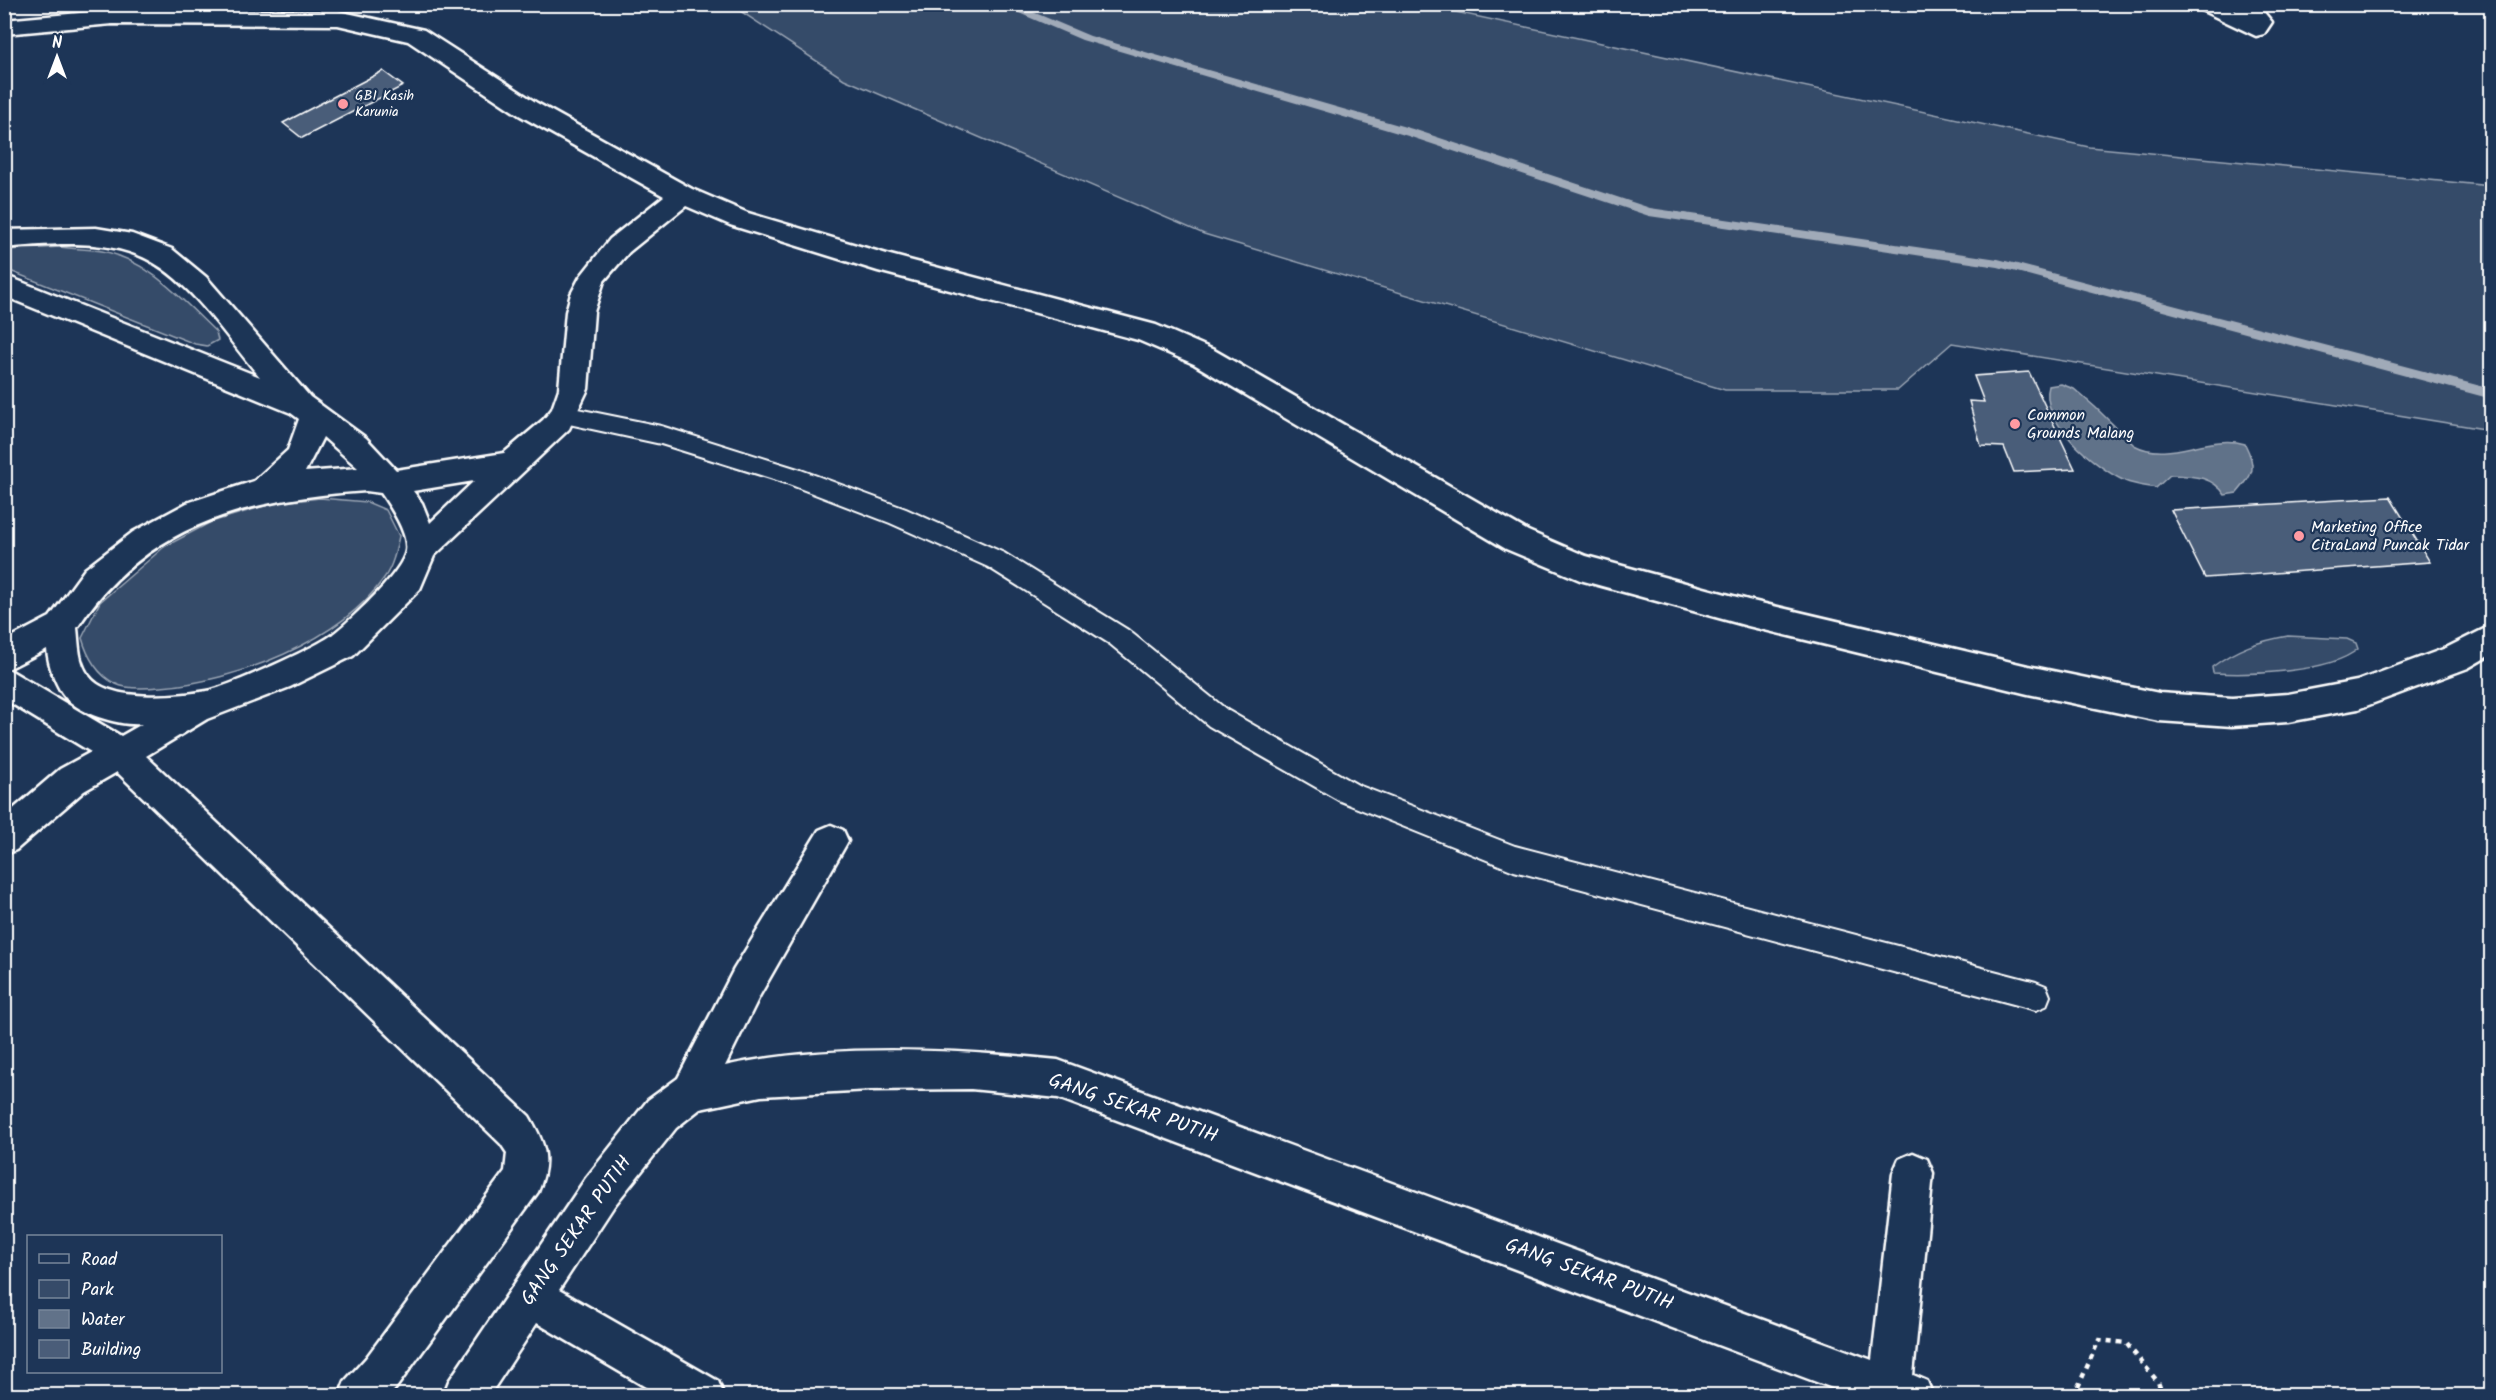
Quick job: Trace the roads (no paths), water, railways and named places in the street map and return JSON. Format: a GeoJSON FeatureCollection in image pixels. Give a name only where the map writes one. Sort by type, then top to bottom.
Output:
{"type":"FeatureCollection","features":[{"type":"Feature","properties":{"kind":"street"},"geometry":{"type":"LineString","coordinates":[[2207,4],[2256,29],[2260,22],[2244,4]]}},
{"type":"Feature","properties":{"kind":"street"},"geometry":{"type":"LineString","coordinates":[[4,27],[112,17],[338,18],[416,35],[528,109],[683,195],[739,219],[888,264],[1146,332],[1204,357],[1516,540],[1580,567],[1760,616],[2061,687],[2159,707],[2232,712],[2289,708],[2358,695],[2457,658],[2492,638]]}},
{"type":"Feature","properties":{"kind":"street"},"geometry":{"type":"LineString","coordinates":[[4,839],[72,780],[119,752],[209,705],[278,677],[342,646],[409,580],[422,549],[513,463],[541,440],[563,415],[576,384],[580,348],[580,310],[591,279],[608,257],[683,195]]}},
{"type":"Feature","properties":{"kind":"street"},"geometry":{"type":"LineString","coordinates":[[4,239],[83,237],[139,246],[174,262],[202,290],[308,410],[356,447],[390,483],[411,512],[422,549]]}},
{"type":"Feature","properties":{"kind":"street"},"geometry":{"type":"LineString","coordinates":[[4,285],[308,410]]}},
{"type":"Feature","properties":{"kind":"street"},"geometry":{"type":"LineString","coordinates":[[265,489],[295,466],[309,442],[308,410]]}},
{"type":"Feature","properties":{"kind":"street"},"geometry":{"type":"LineString","coordinates":[[4,657],[61,626],[96,577],[130,550],[166,527],[228,498],[265,489],[366,479],[390,483],[513,463]]}},
{"type":"Feature","properties":{"kind":"street"},"geometry":{"type":"LineString","coordinates":[[61,626],[64,661],[78,688],[79,728],[72,780]]}},
{"type":"Feature","properties":{"kind":"street"},"geometry":{"type":"LineString","coordinates":[[4,682],[119,752],[515,1130],[526,1150],[524,1178],[381,1373],[360,1395]]}},
{"type":"Feature","properties":{"kind":"street"},"geometry":{"type":"LineString","coordinates":[[78,688],[105,705],[136,710],[209,705]]}},
{"type":"Feature","properties":{"kind":"street"},"geometry":{"type":"LineString","coordinates":[[692,1092],[747,981],[831,841]]}},
{"type":"Feature","properties":{"kind":"street","name":"GANG SEKAR PUTIH"},"geometry":{"type":"LineString","coordinates":[[464,1395],[600,1192],[662,1114],[692,1092],[762,1077],[870,1071],[971,1070],[1058,1079],[1901,1391]]}},
{"type":"Feature","properties":{"kind":"street"},"geometry":{"type":"LineString","coordinates":[[1901,1391],[1913,1173]]}},
{"type":"Feature","properties":{"kind":"street"},"geometry":{"type":"LineString","coordinates":[[531,1297],[703,1395]]}},
{"type":"Feature","properties":{"kind":"lane"},"geometry":{"type":"LineString","coordinates":[[563,415],[661,435],[793,476],[898,516],[996,560],[1119,638],[1218,718],[1349,793],[1503,854],[1700,909],[2036,996]]}},
{"type":"Feature","properties":{"kind":"water"},"geometry":{"type":"Polygon","coordinates":[[[2061,384],[2074,389],[2134,445],[2148,450],[2175,450],[2217,442],[2245,444],[2252,465],[2250,475],[2237,493],[2225,495],[2214,484],[2193,476],[2170,475],[2156,488],[2125,481],[2099,466],[2072,442],[2061,428],[2048,400],[2049,386],[2061,384]]]}},
{"type":"Feature","properties":{"kind":"waterway"},"geometry":{"type":"LineString","coordinates":[[1003,4],[1086,38],[1412,133],[1649,212],[1998,263],[2492,394]]}},
{"type":"Feature","properties":{"kind":"place","name":"GBI Kasih Karunia"},"geometry":{"type":"Point","coordinates":[343,104]}},
{"type":"Feature","properties":{"kind":"place","name":"Common Grounds Malang"},"geometry":{"type":"Point","coordinates":[2015,424]}},
{"type":"Feature","properties":{"kind":"place","name":"Marketing Office CitraLand Puncak Tidar"},"geometry":{"type":"Point","coordinates":[2299,536]}}]}
